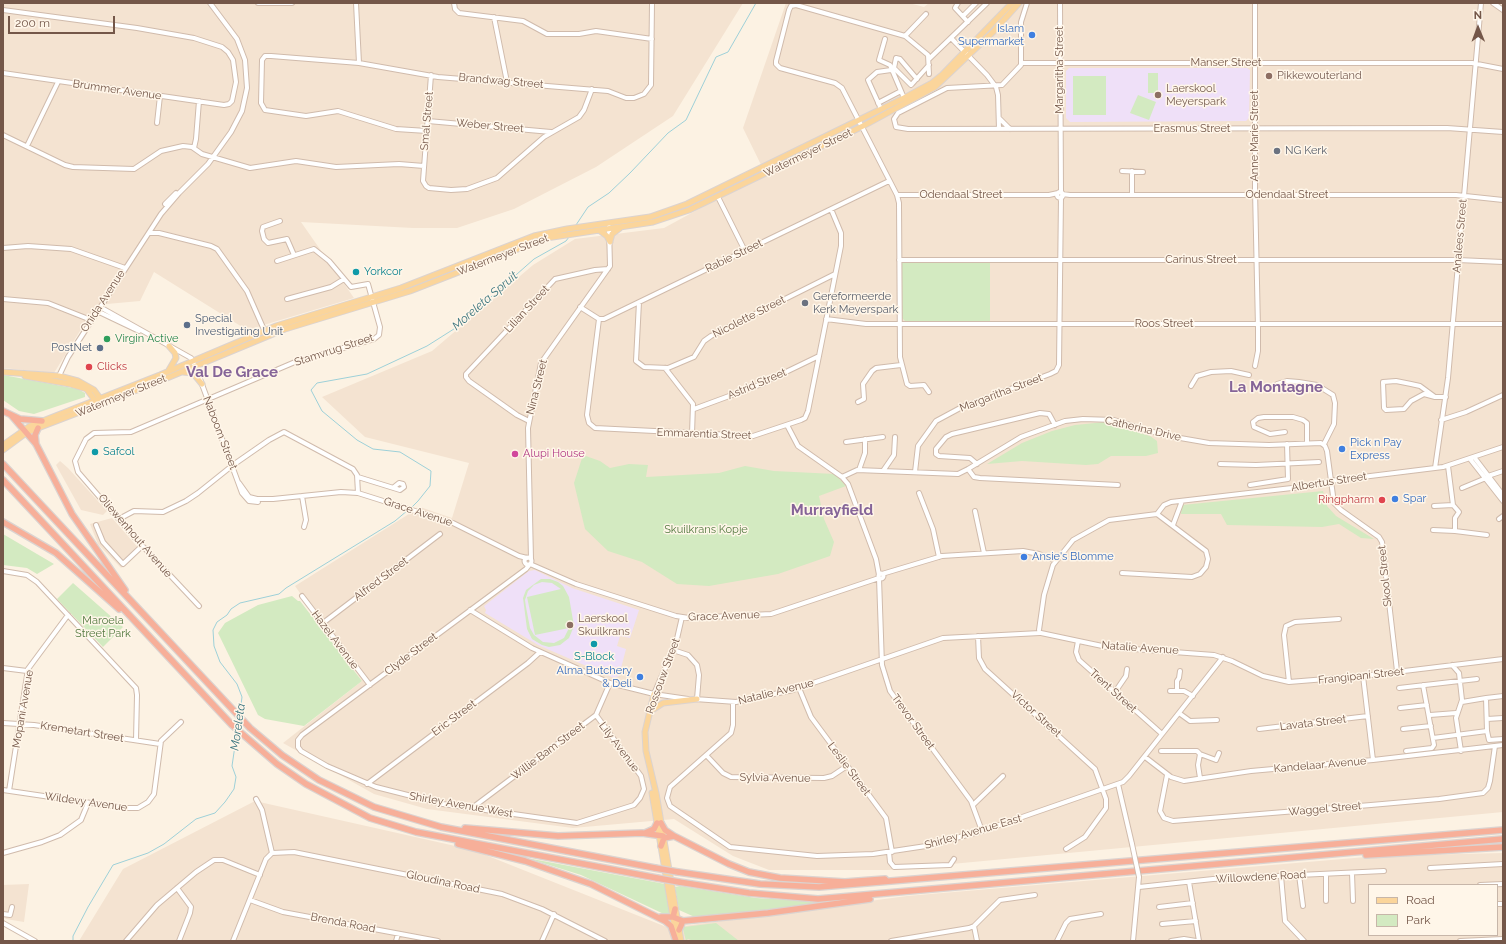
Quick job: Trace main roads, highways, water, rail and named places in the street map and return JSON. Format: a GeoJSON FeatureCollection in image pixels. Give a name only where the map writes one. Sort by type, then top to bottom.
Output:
{"type":"FeatureCollection","features":[{"type":"Feature","properties":{"kind":"highway"},"geometry":{"type":"LineString","coordinates":[[3,411],[25,420],[42,421]]}},
{"type":"Feature","properties":{"kind":"highway"},"geometry":{"type":"LineString","coordinates":[[11,415],[36,444],[72,514],[138,608]]}},
{"type":"Feature","properties":{"kind":"highway"},"geometry":{"type":"LineString","coordinates":[[36,444],[35,435],[38,428]]}},
{"type":"Feature","properties":{"kind":"highway"},"geometry":{"type":"LineString","coordinates":[[3,464],[233,711],[250,728],[282,755],[328,785],[374,807],[441,827],[678,872],[760,884],[804,888],[878,884],[1503,830]]}},
{"type":"Feature","properties":{"kind":"highway"},"geometry":{"type":"LineString","coordinates":[[3,480],[141,629],[246,739],[282,767],[335,801],[370,818],[556,871],[591,884],[658,916],[678,920],[768,913],[920,891]]}},
{"type":"Feature","properties":{"kind":"highway"},"geometry":{"type":"LineString","coordinates":[[3,522],[56,553],[141,629]]}},
{"type":"Feature","properties":{"kind":"highway"},"geometry":{"type":"LineString","coordinates":[[642,833],[652,830],[659,823],[665,830],[674,836],[729,864],[749,872],[780,878],[845,882],[1004,872]]}},
{"type":"Feature","properties":{"kind":"highway"},"geometry":{"type":"LineString","coordinates":[[441,827],[558,836],[642,833],[662,837],[674,836]]}},
{"type":"Feature","properties":{"kind":"highway"},"geometry":{"type":"LineString","coordinates":[[416,832],[679,882],[749,893],[795,898],[826,898],[920,891],[1503,839]]}},
{"type":"Feature","properties":{"kind":"highway"},"geometry":{"type":"LineString","coordinates":[[661,846],[662,837]]}},
{"type":"Feature","properties":{"kind":"highway"},"geometry":{"type":"LineString","coordinates":[[1294,858],[1503,847]]}},
{"type":"Feature","properties":{"kind":"highway"},"geometry":{"type":"LineString","coordinates":[[675,909],[679,930]]}},
{"type":"Feature","properties":{"kind":"highway"},"geometry":{"type":"LineString","coordinates":[[658,916],[670,926],[676,941]]}},
{"type":"Feature","properties":{"kind":"main road","name":"Watermeyer Street"},"geometry":{"type":"LineString","coordinates":[[25,431],[38,428],[101,404],[179,372],[194,363],[264,330],[410,291],[533,242],[563,235],[599,230],[609,226],[650,217],[676,209],[932,83],[965,52],[1012,3]]}},
{"type":"Feature","properties":{"kind":"main road","name":"Watermeyer Street"},"geometry":{"type":"LineString","coordinates":[[3,448],[25,431],[42,421],[80,405],[285,329],[373,300],[534,236],[586,226],[625,226],[653,222],[678,215],[718,197],[916,99],[935,87],[969,56],[1019,3]]}},
{"type":"Feature","properties":{"kind":"main road"},"geometry":{"type":"LineString","coordinates":[[599,230],[607,236],[610,242],[614,231],[625,226]]}},
{"type":"Feature","properties":{"kind":"main road"},"geometry":{"type":"LineString","coordinates":[[169,346],[175,353],[176,358],[169,371]]}},
{"type":"Feature","properties":{"kind":"main road"},"geometry":{"type":"LineString","coordinates":[[179,372],[187,371],[193,373],[202,384]]}},
{"type":"Feature","properties":{"kind":"main road"},"geometry":{"type":"LineString","coordinates":[[3,372],[70,384],[87,389]]}},
{"type":"Feature","properties":{"kind":"main road"},"geometry":{"type":"LineString","coordinates":[[10,373],[59,376],[84,383],[94,390],[101,404]]}},
{"type":"Feature","properties":{"kind":"main road"},"geometry":{"type":"LineString","coordinates":[[59,376],[64,380],[78,384],[87,389],[98,399]]}},
{"type":"Feature","properties":{"kind":"main road"},"geometry":{"type":"LineString","coordinates":[[80,405],[88,397],[87,389]]}},
{"type":"Feature","properties":{"kind":"main road","name":"Rossouw Street"},"geometry":{"type":"LineString","coordinates":[[654,694],[649,712],[645,741],[675,909]]}},
{"type":"Feature","properties":{"kind":"main road"},"geometry":{"type":"LineString","coordinates":[[649,712],[663,703],[697,699]]}},
{"type":"Feature","properties":{"kind":"main road"},"geometry":{"type":"LineString","coordinates":[[661,846],[678,920],[676,941]]}},
{"type":"Feature","properties":{"kind":"main road"},"geometry":{"type":"LineString","coordinates":[[679,930],[681,941]]}},
{"type":"Feature","properties":{"kind":"waterway","name":"Moreleta Spruit"},"geometry":{"type":"LineString","coordinates":[[576,225],[588,207],[609,193],[668,133],[686,120],[716,57],[728,52],[756,3]]}},
{"type":"Feature","properties":{"kind":"waterway","name":"Moreleta Spruit"},"geometry":{"type":"LineString","coordinates":[[411,508],[430,486],[431,471],[400,452],[373,449],[357,440],[322,411],[311,390],[317,383],[367,374],[427,346],[457,327],[534,259],[566,241],[569,237]]}},
{"type":"Feature","properties":{"kind":"waterway","name":"Moreleta"},"geometry":{"type":"LineString","coordinates":[[240,713],[242,697],[237,684],[220,662],[214,646],[213,630],[217,622],[240,603],[279,594],[286,588],[395,521],[408,510]]}},
{"type":"Feature","properties":{"kind":"waterway","name":"Moreleta"},"geometry":{"type":"LineString","coordinates":[[238,727],[239,720]]}},
{"type":"Feature","properties":{"kind":"waterway","name":"Moreleta"},"geometry":{"type":"LineString","coordinates":[[73,941],[73,936],[88,907],[113,865],[148,853],[164,844],[196,819],[215,813],[225,802],[234,789],[236,777],[232,766],[237,732]]}},
{"type":"Feature","properties":{"kind":"place","name":"Islam Supermarket"},"geometry":{"type":"Point","coordinates":[1032,35]}},
{"type":"Feature","properties":{"kind":"place","name":"Pikkewouterland"},"geometry":{"type":"Point","coordinates":[1269,76]}},
{"type":"Feature","properties":{"kind":"place","name":"Laerskool Meyerspark"},"geometry":{"type":"Point","coordinates":[1158,95]}},
{"type":"Feature","properties":{"kind":"place","name":"NG Kerk"},"geometry":{"type":"Point","coordinates":[1277,151]}},
{"type":"Feature","properties":{"kind":"place","name":"Yorkcor"},"geometry":{"type":"Point","coordinates":[356,272]}},
{"type":"Feature","properties":{"kind":"place","name":"Gereformeerde Kerk Meyerspark"},"geometry":{"type":"Point","coordinates":[805,303]}},
{"type":"Feature","properties":{"kind":"place","name":"Special Investigating Unit"},"geometry":{"type":"Point","coordinates":[187,325]}},
{"type":"Feature","properties":{"kind":"place","name":"Virgin Active"},"geometry":{"type":"Point","coordinates":[107,339]}},
{"type":"Feature","properties":{"kind":"place","name":"PostNet"},"geometry":{"type":"Point","coordinates":[100,348]}},
{"type":"Feature","properties":{"kind":"place","name":"Clicks"},"geometry":{"type":"Point","coordinates":[89,367]}},
{"type":"Feature","properties":{"kind":"place","name":"Pick n Pay Express"},"geometry":{"type":"Point","coordinates":[1342,449]}},
{"type":"Feature","properties":{"kind":"place","name":"Safcol"},"geometry":{"type":"Point","coordinates":[95,452]}},
{"type":"Feature","properties":{"kind":"place","name":"Alupi House"},"geometry":{"type":"Point","coordinates":[515,454]}},
{"type":"Feature","properties":{"kind":"place","name":"Spar"},"geometry":{"type":"Point","coordinates":[1395,499]}},
{"type":"Feature","properties":{"kind":"place","name":"Ringpharm"},"geometry":{"type":"Point","coordinates":[1382,500]}},
{"type":"Feature","properties":{"kind":"place","name":"Ansie's Blomme"},"geometry":{"type":"Point","coordinates":[1024,557]}},
{"type":"Feature","properties":{"kind":"place","name":"Laerskool Skuilkrans"},"geometry":{"type":"Point","coordinates":[570,625]}},
{"type":"Feature","properties":{"kind":"place","name":"S-Block"},"geometry":{"type":"Point","coordinates":[594,644]}},
{"type":"Feature","properties":{"kind":"place","name":"Alma Butchery & Deli"},"geometry":{"type":"Point","coordinates":[640,677]}},
{"type":"Feature","properties":{"kind":"district","name":"Val De Grace"},"geometry":{"type":"Point","coordinates":[232,372]}},
{"type":"Feature","properties":{"kind":"district","name":"La Montagne"},"geometry":{"type":"Point","coordinates":[1276,387]}},
{"type":"Feature","properties":{"kind":"district","name":"Murrayfield"},"geometry":{"type":"Point","coordinates":[832,510]}},
{"type":"Feature","properties":{"kind":"park label","name":"Skuilkrans Kopje"},"geometry":{"type":"Point","coordinates":[706,530]}},
{"type":"Feature","properties":{"kind":"park label","name":"Maroela Street Park"},"geometry":{"type":"Point","coordinates":[103,627]}}]}
